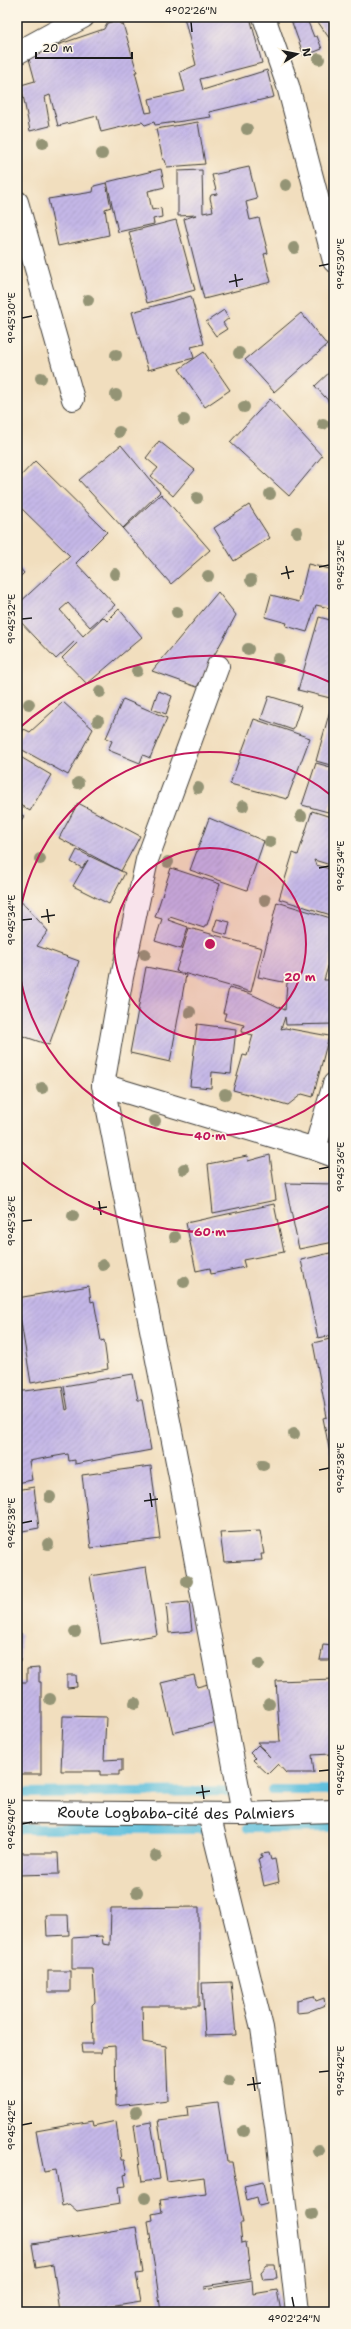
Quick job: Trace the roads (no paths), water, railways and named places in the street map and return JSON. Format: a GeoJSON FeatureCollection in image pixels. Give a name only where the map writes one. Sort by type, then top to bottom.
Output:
{"type":"FeatureCollection","features":[{"type":"Feature","properties":{"kind":"street"},"geometry":{"type":"LineString","coordinates":[[17,53],[83,17]]}},
{"type":"Feature","properties":{"kind":"street"},"geometry":{"type":"LineString","coordinates":[[264,17],[288,86],[334,261]]}},
{"type":"Feature","properties":{"kind":"street"},"geometry":{"type":"LineString","coordinates":[[17,202],[73,399]]}},
{"type":"Feature","properties":{"kind":"street"},"geometry":{"type":"LineString","coordinates":[[218,666],[147,860],[122,977],[104,1085],[180,1476],[243,1814]]}},
{"type":"Feature","properties":{"kind":"street"},"geometry":{"type":"LineString","coordinates":[[104,1085],[325,1152],[334,1084]]}},
{"type":"Feature","properties":{"kind":"street","name":"Route Logbaba-cité des Palmiers"},"geometry":{"type":"LineString","coordinates":[[17,1812],[243,1814],[334,1811]]}},
{"type":"Feature","properties":{"kind":"street"},"geometry":{"type":"LineString","coordinates":[[209,1814],[262,2028],[276,2127],[297,2312]]}},
{"type":"Feature","properties":{"kind":"waterway"},"geometry":{"type":"LineString","coordinates":[[272,1790],[334,1790]]}},
{"type":"Feature","properties":{"kind":"waterway"},"geometry":{"type":"LineString","coordinates":[[17,1793],[240,1791]]}},
{"type":"Feature","properties":{"kind":"waterway"},"geometry":{"type":"LineString","coordinates":[[247,1828],[334,1827]]}},
{"type":"Feature","properties":{"kind":"waterway"},"geometry":{"type":"LineString","coordinates":[[17,1829],[203,1829]]}}]}
